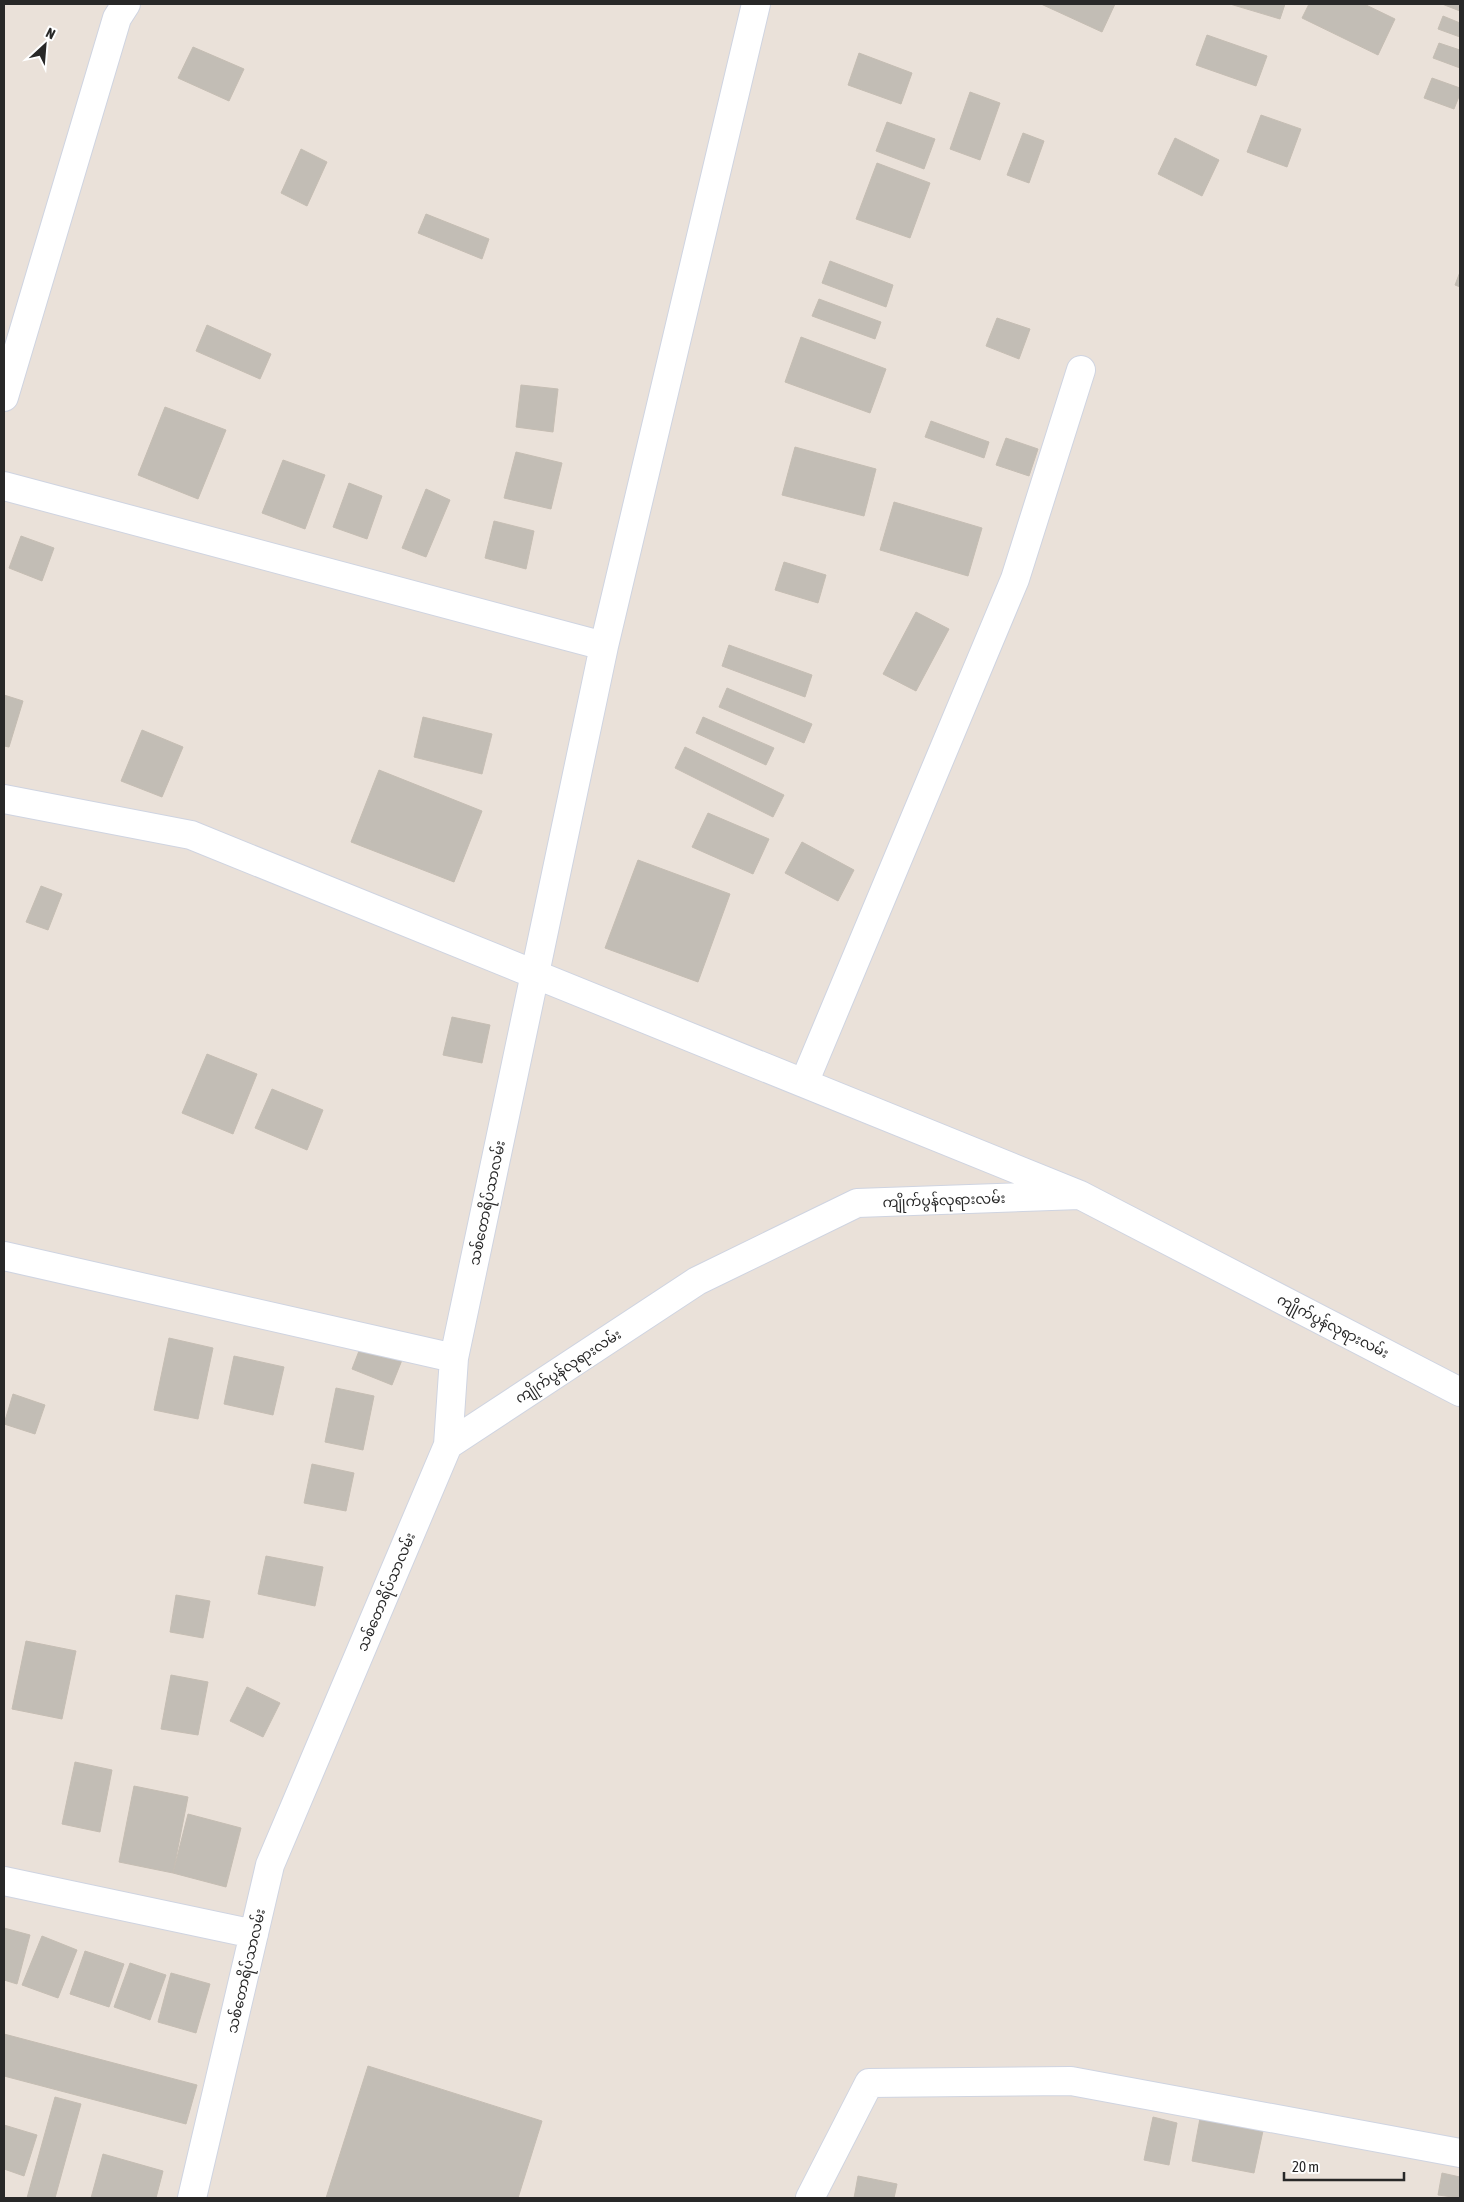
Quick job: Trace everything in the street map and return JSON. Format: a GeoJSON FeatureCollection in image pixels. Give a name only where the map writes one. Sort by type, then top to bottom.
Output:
{"type":"FeatureCollection","features":[{"type":"Feature","properties":{"kind":"street"},"geometry":{"type":"LineString","coordinates":[[4,397],[117,18],[126,4]]}},
{"type":"Feature","properties":{"kind":"street","name":"သစ်တောရိပ်သာလမ်း"},"geometry":{"type":"LineString","coordinates":[[192,2198],[270,1865],[448,1445],[454,1358],[604,646],[756,4]]}},
{"type":"Feature","properties":{"kind":"street"},"geometry":{"type":"LineString","coordinates":[[804,1083],[1015,579],[1081,370]]}},
{"type":"Feature","properties":{"kind":"street"},"geometry":{"type":"LineString","coordinates":[[4,486],[604,646]]}},
{"type":"Feature","properties":{"kind":"street"},"geometry":{"type":"LineString","coordinates":[[4,799],[191,835],[1080,1195]]}},
{"type":"Feature","properties":{"kind":"street","name":"ကျိုက်ပွန်လုရားလမ်း"},"geometry":{"type":"LineString","coordinates":[[448,1445],[697,1281],[857,1203],[1080,1195],[1460,1392]]}},
{"type":"Feature","properties":{"kind":"street"},"geometry":{"type":"LineString","coordinates":[[4,1256],[454,1358]]}},
{"type":"Feature","properties":{"kind":"street"},"geometry":{"type":"LineString","coordinates":[[4,1881],[254,1934]]}},
{"type":"Feature","properties":{"kind":"street"},"geometry":{"type":"LineString","coordinates":[[810,2198],[869,2083],[1071,2081],[1460,2153]]}},
{"type":"Feature","properties":{"kind":"building"},"geometry":{"type":"Polygon","coordinates":[[[1041,4],[1115,4],[1102,32],[1041,4]]]}},
{"type":"Feature","properties":{"kind":"building"},"geometry":{"type":"Polygon","coordinates":[[[1230,4],[1285,4],[1280,19],[1230,4]]]}},
{"type":"Feature","properties":{"kind":"building"},"geometry":{"type":"Polygon","coordinates":[[[1309,4],[1364,4],[1395,19],[1378,55],[1302,18],[1309,4]]]}},
{"type":"Feature","properties":{"kind":"building"},"geometry":{"type":"Polygon","coordinates":[[[1442,4],[1460,4],[1460,11],[1442,4]]]}},
{"type":"Feature","properties":{"kind":"building"},"geometry":{"type":"Polygon","coordinates":[[[1443,16],[1460,23],[1460,37],[1438,29],[1443,16]]]}},
{"type":"Feature","properties":{"kind":"building"},"geometry":{"type":"Polygon","coordinates":[[[1207,35],[1267,56],[1256,86],[1196,65],[1207,35]]]}},
{"type":"Feature","properties":{"kind":"building"},"geometry":{"type":"Polygon","coordinates":[[[1439,43],[1460,50],[1460,68],[1433,58],[1439,43]]]}},
{"type":"Feature","properties":{"kind":"building"},"geometry":{"type":"Polygon","coordinates":[[[193,47],[244,69],[229,101],[178,78],[193,47]]]}},
{"type":"Feature","properties":{"kind":"building"},"geometry":{"type":"Polygon","coordinates":[[[859,53],[912,73],[901,104],[848,85],[859,53]]]}},
{"type":"Feature","properties":{"kind":"building"},"geometry":{"type":"Polygon","coordinates":[[[1432,78],[1460,88],[1460,94],[1454,109],[1424,98],[1432,78]]]}},
{"type":"Feature","properties":{"kind":"building"},"geometry":{"type":"Polygon","coordinates":[[[970,92],[1000,103],[980,160],[950,149],[970,92]]]}},
{"type":"Feature","properties":{"kind":"building"},"geometry":{"type":"Polygon","coordinates":[[[1261,115],[1301,129],[1287,167],[1247,152],[1261,115]]]}},
{"type":"Feature","properties":{"kind":"building"},"geometry":{"type":"Polygon","coordinates":[[[887,122],[935,139],[924,169],[876,151],[887,122]]]}},
{"type":"Feature","properties":{"kind":"building"},"geometry":{"type":"Polygon","coordinates":[[[1023,133],[1044,141],[1029,183],[1007,175],[1023,133]]]}},
{"type":"Feature","properties":{"kind":"building"},"geometry":{"type":"Polygon","coordinates":[[[1175,138],[1219,160],[1202,196],[1158,174],[1175,138]]]}},
{"type":"Feature","properties":{"kind":"building"},"geometry":{"type":"Polygon","coordinates":[[[301,149],[327,162],[307,206],[281,193],[301,149]]]}},
{"type":"Feature","properties":{"kind":"building"},"geometry":{"type":"Polygon","coordinates":[[[877,163],[930,183],[910,238],[856,219],[877,163]]]}},
{"type":"Feature","properties":{"kind":"building"},"geometry":{"type":"Polygon","coordinates":[[[426,214],[489,239],[482,259],[418,233],[426,214]]]}},
{"type":"Feature","properties":{"kind":"building"},"geometry":{"type":"Polygon","coordinates":[[[830,261],[893,285],[886,307],[822,283],[830,261]]]}},
{"type":"Feature","properties":{"kind":"building"},"geometry":{"type":"Polygon","coordinates":[[[1460,272],[1460,287],[1455,285],[1460,272]]]}},
{"type":"Feature","properties":{"kind":"building"},"geometry":{"type":"Polygon","coordinates":[[[819,299],[881,322],[875,339],[812,316],[819,299]]]}},
{"type":"Feature","properties":{"kind":"building"},"geometry":{"type":"Polygon","coordinates":[[[997,318],[1030,329],[1019,359],[986,346],[997,318]]]}},
{"type":"Feature","properties":{"kind":"building"},"geometry":{"type":"Polygon","coordinates":[[[207,325],[271,354],[260,379],[196,351],[207,325]]]}},
{"type":"Feature","properties":{"kind":"building"},"geometry":{"type":"Polygon","coordinates":[[[801,337],[886,369],[870,413],[785,382],[801,337]]]}},
{"type":"Feature","properties":{"kind":"building"},"geometry":{"type":"Polygon","coordinates":[[[521,385],[558,389],[553,432],[516,427],[521,385]]]}},
{"type":"Feature","properties":{"kind":"building"},"geometry":{"type":"Polygon","coordinates":[[[165,407],[226,430],[198,499],[138,475],[165,407]]]}},
{"type":"Feature","properties":{"kind":"building"},"geometry":{"type":"Polygon","coordinates":[[[931,421],[989,442],[984,458],[925,437],[931,421]]]}},
{"type":"Feature","properties":{"kind":"building"},"geometry":{"type":"Polygon","coordinates":[[[1006,438],[1038,449],[1029,476],[996,465],[1006,438]]]}},
{"type":"Feature","properties":{"kind":"building"},"geometry":{"type":"Polygon","coordinates":[[[795,447],[876,469],[864,516],[782,495],[795,447]]]}},
{"type":"Feature","properties":{"kind":"building"},"geometry":{"type":"Polygon","coordinates":[[[516,452],[562,463],[551,509],[504,498],[516,452]]]}},
{"type":"Feature","properties":{"kind":"building"},"geometry":{"type":"Polygon","coordinates":[[[283,460],[325,475],[305,529],[262,513],[283,460]]]}},
{"type":"Feature","properties":{"kind":"building"},"geometry":{"type":"Polygon","coordinates":[[[349,483],[382,496],[367,539],[333,527],[349,483]]]}},
{"type":"Feature","properties":{"kind":"building"},"geometry":{"type":"Polygon","coordinates":[[[426,489],[450,500],[426,557],[402,548],[426,489]]]}},
{"type":"Feature","properties":{"kind":"building"},"geometry":{"type":"Polygon","coordinates":[[[894,502],[982,528],[968,576],[880,550],[894,502]]]}},
{"type":"Feature","properties":{"kind":"building"},"geometry":{"type":"Polygon","coordinates":[[[494,521],[534,531],[526,569],[485,558],[494,521]]]}},
{"type":"Feature","properties":{"kind":"building"},"geometry":{"type":"Polygon","coordinates":[[[21,536],[54,548],[42,581],[9,568],[21,536]]]}},
{"type":"Feature","properties":{"kind":"building"},"geometry":{"type":"Polygon","coordinates":[[[784,562],[826,575],[818,603],[775,590],[784,562]]]}},
{"type":"Feature","properties":{"kind":"building"},"geometry":{"type":"Polygon","coordinates":[[[916,612],[949,629],[916,691],[883,674],[916,612]]]}},
{"type":"Feature","properties":{"kind":"building"},"geometry":{"type":"Polygon","coordinates":[[[729,645],[812,675],[805,697],[722,666],[729,645]]]}},
{"type":"Feature","properties":{"kind":"building"},"geometry":{"type":"Polygon","coordinates":[[[727,688],[812,724],[804,743],[719,707],[727,688]]]}},
{"type":"Feature","properties":{"kind":"building"},"geometry":{"type":"Polygon","coordinates":[[[4,695],[23,701],[9,747],[4,746],[4,695]]]}},
{"type":"Feature","properties":{"kind":"building"},"geometry":{"type":"Polygon","coordinates":[[[423,717],[492,734],[482,774],[414,757],[423,717]]]}},
{"type":"Feature","properties":{"kind":"building"},"geometry":{"type":"Polygon","coordinates":[[[703,717],[774,748],[766,765],[696,733],[703,717]]]}},
{"type":"Feature","properties":{"kind":"building"},"geometry":{"type":"Polygon","coordinates":[[[142,730],[183,747],[162,797],[121,781],[142,730]]]}},
{"type":"Feature","properties":{"kind":"building"},"geometry":{"type":"Polygon","coordinates":[[[685,747],[784,795],[773,817],[675,768],[685,747]]]}},
{"type":"Feature","properties":{"kind":"building"},"geometry":{"type":"Polygon","coordinates":[[[379,770],[482,811],[454,882],[351,842],[379,770]]]}},
{"type":"Feature","properties":{"kind":"building"},"geometry":{"type":"Polygon","coordinates":[[[708,813],[769,839],[753,874],[692,847],[708,813]]]}},
{"type":"Feature","properties":{"kind":"building"},"geometry":{"type":"Polygon","coordinates":[[[802,842],[854,870],[838,901],[785,873],[802,842]]]}},
{"type":"Feature","properties":{"kind":"building"},"geometry":{"type":"Polygon","coordinates":[[[638,860],[730,894],[698,982],[605,948],[638,860]]]}},
{"type":"Feature","properties":{"kind":"building"},"geometry":{"type":"Polygon","coordinates":[[[41,886],[62,894],[48,930],[26,922],[41,886]]]}},
{"type":"Feature","properties":{"kind":"building"},"geometry":{"type":"Polygon","coordinates":[[[452,1017],[490,1025],[482,1063],[443,1055],[452,1017]]]}},
{"type":"Feature","properties":{"kind":"building"},"geometry":{"type":"Polygon","coordinates":[[[207,1054],[257,1074],[233,1134],[182,1113],[207,1054]]]}},
{"type":"Feature","properties":{"kind":"building"},"geometry":{"type":"Polygon","coordinates":[[[272,1089],[323,1110],[307,1150],[255,1128],[272,1089]]]}},
{"type":"Feature","properties":{"kind":"building"},"geometry":{"type":"Polygon","coordinates":[[[169,1338],[213,1348],[198,1419],[154,1410],[169,1338]]]}},
{"type":"Feature","properties":{"kind":"building"},"geometry":{"type":"Polygon","coordinates":[[[364,1338],[404,1355],[392,1385],[352,1369],[364,1338]]]}},
{"type":"Feature","properties":{"kind":"building"},"geometry":{"type":"Polygon","coordinates":[[[234,1356],[284,1367],[273,1415],[224,1404],[234,1356]]]}},
{"type":"Feature","properties":{"kind":"building"},"geometry":{"type":"Polygon","coordinates":[[[336,1388],[374,1396],[363,1450],[325,1442],[336,1388]]]}},
{"type":"Feature","properties":{"kind":"building"},"geometry":{"type":"Polygon","coordinates":[[[13,1394],[45,1405],[35,1434],[4,1424],[13,1394]]]}},
{"type":"Feature","properties":{"kind":"building"},"geometry":{"type":"Polygon","coordinates":[[[312,1464],[354,1473],[346,1511],[304,1503],[312,1464]]]}},
{"type":"Feature","properties":{"kind":"building"},"geometry":{"type":"Polygon","coordinates":[[[266,1556],[323,1567],[315,1606],[258,1594],[266,1556]]]}},
{"type":"Feature","properties":{"kind":"building"},"geometry":{"type":"Polygon","coordinates":[[[176,1595],[210,1601],[203,1638],[170,1632],[176,1595]]]}},
{"type":"Feature","properties":{"kind":"building"},"geometry":{"type":"Polygon","coordinates":[[[26,1641],[76,1651],[62,1719],[12,1709],[26,1641]]]}},
{"type":"Feature","properties":{"kind":"building"},"geometry":{"type":"Polygon","coordinates":[[[171,1675],[208,1682],[198,1735],[161,1729],[171,1675]]]}},
{"type":"Feature","properties":{"kind":"building"},"geometry":{"type":"Polygon","coordinates":[[[247,1687],[280,1703],[263,1737],[230,1721],[247,1687]]]}},
{"type":"Feature","properties":{"kind":"building"},"geometry":{"type":"Polygon","coordinates":[[[75,1762],[112,1770],[100,1832],[62,1824],[75,1762]]]}},
{"type":"Feature","properties":{"kind":"building"},"geometry":{"type":"Polygon","coordinates":[[[134,1786],[188,1797],[173,1873],[119,1862],[134,1786]]]}},
{"type":"Feature","properties":{"kind":"building"},"geometry":{"type":"Polygon","coordinates":[[[188,1814],[241,1828],[226,1887],[173,1873],[188,1814]]]}},
{"type":"Feature","properties":{"kind":"building"},"geometry":{"type":"Polygon","coordinates":[[[4,1928],[30,1935],[17,1984],[4,1980],[4,1928]]]}},
{"type":"Feature","properties":{"kind":"building"},"geometry":{"type":"Polygon","coordinates":[[[42,1936],[77,1950],[58,1998],[22,1985],[42,1936]]]}},
{"type":"Feature","properties":{"kind":"building"},"geometry":{"type":"Polygon","coordinates":[[[85,1951],[124,1964],[109,2007],[70,1994],[85,1951]]]}},
{"type":"Feature","properties":{"kind":"building"},"geometry":{"type":"Polygon","coordinates":[[[130,1963],[166,1975],[150,2020],[114,2007],[130,1963]]]}},
{"type":"Feature","properties":{"kind":"building"},"geometry":{"type":"Polygon","coordinates":[[[171,1973],[210,1984],[196,2033],[158,2022],[171,1973]]]}},
{"type":"Feature","properties":{"kind":"building"},"geometry":{"type":"Polygon","coordinates":[[[4,2034],[197,2085],[186,2124],[4,2076],[4,2034]]]}},
{"type":"Feature","properties":{"kind":"building"},"geometry":{"type":"Polygon","coordinates":[[[368,2066],[542,2121],[518,2198],[326,2198],[368,2066]]]}},
{"type":"Feature","properties":{"kind":"building"},"geometry":{"type":"Polygon","coordinates":[[[55,2097],[81,2104],[55,2198],[27,2198],[55,2097]]]}},
{"type":"Feature","properties":{"kind":"building"},"geometry":{"type":"Polygon","coordinates":[[[1201,2113],[1264,2126],[1254,2173],[1192,2161],[1201,2113]]]}},
{"type":"Feature","properties":{"kind":"building"},"geometry":{"type":"Polygon","coordinates":[[[1153,2117],[1177,2123],[1169,2165],[1144,2160],[1153,2117]]]}},
{"type":"Feature","properties":{"kind":"building"},"geometry":{"type":"Polygon","coordinates":[[[4,2125],[37,2135],[24,2176],[4,2169],[4,2125]]]}},
{"type":"Feature","properties":{"kind":"building"},"geometry":{"type":"Polygon","coordinates":[[[103,2154],[163,2171],[156,2198],[91,2198],[103,2154]]]}},
{"type":"Feature","properties":{"kind":"building"},"geometry":{"type":"Polygon","coordinates":[[[1442,2173],[1460,2177],[1460,2198],[1438,2195],[1442,2173]]]}},
{"type":"Feature","properties":{"kind":"building"},"geometry":{"type":"Polygon","coordinates":[[[858,2176],[897,2184],[894,2198],[854,2198],[858,2176]]]}}]}
